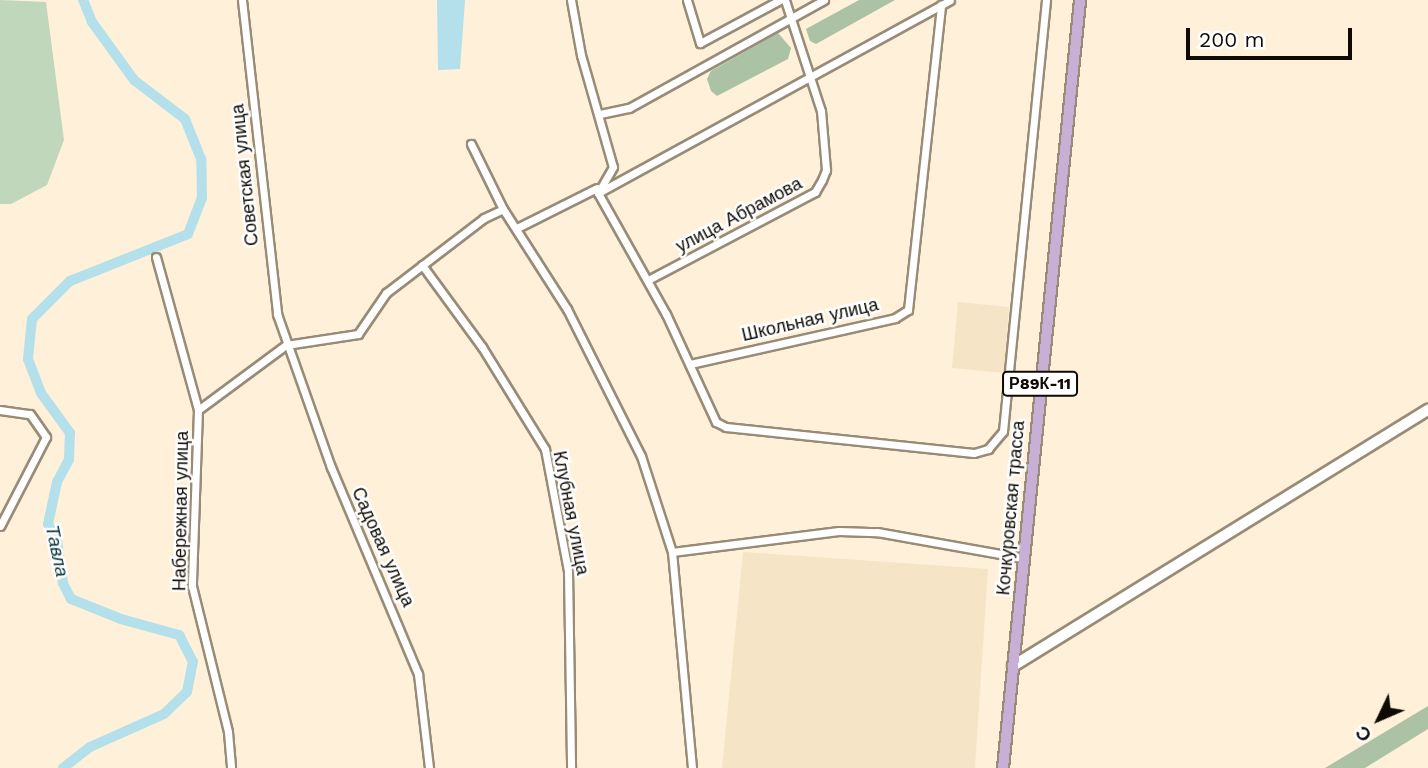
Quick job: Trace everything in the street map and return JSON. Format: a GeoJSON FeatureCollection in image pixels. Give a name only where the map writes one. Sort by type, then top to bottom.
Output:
{"type":"FeatureCollection","features":[{"type":"Feature","properties":{"kind":"main road","name":"Кочкуровская трасса"},"geometry":{"type":"LineString","coordinates":[[1003,768],[1080,0]]}},
{"type":"Feature","properties":{"kind":"street","name":"Советская улица"},"geometry":{"type":"LineString","coordinates":[[242,0],[277,314],[286,345]]}},
{"type":"Feature","properties":{"kind":"street"},"geometry":{"type":"LineString","coordinates":[[571,0],[581,55],[600,114],[612,167],[609,180],[598,190]]}},
{"type":"Feature","properties":{"kind":"street","name":"улица Абрамова"},"geometry":{"type":"LineString","coordinates":[[648,279],[815,192],[826,170],[821,111],[791,18],[782,0],[701,43],[687,0]]}},
{"type":"Feature","properties":{"kind":"street"},"geometry":{"type":"LineString","coordinates":[[600,114],[629,108],[824,0]]}},
{"type":"Feature","properties":{"kind":"street"},"geometry":{"type":"LineString","coordinates":[[517,228],[598,190],[810,78],[940,2],[950,0]]}},
{"type":"Feature","properties":{"kind":"street"},"geometry":{"type":"LineString","coordinates":[[598,190],[648,279],[716,422],[726,427],[974,453],[988,449],[999,440],[1003,431],[1046,0]]}},
{"type":"Feature","properties":{"kind":"street","name":"Школьная улица"},"geometry":{"type":"LineString","coordinates":[[690,365],[895,318],[908,310],[940,2]]}},
{"type":"Feature","properties":{"kind":"street"},"geometry":{"type":"LineString","coordinates":[[471,144],[503,209],[567,309],[633,438],[672,552],[692,768]]}},
{"type":"Feature","properties":{"kind":"street"},"geometry":{"type":"LineString","coordinates":[[198,410],[286,345],[358,334],[386,293],[484,218],[503,209]]}},
{"type":"Feature","properties":{"kind":"street","name":"Набережная улица"},"geometry":{"type":"LineString","coordinates":[[156,257],[198,410],[192,586],[228,732],[231,768]]}},
{"type":"Feature","properties":{"kind":"street","name":"Клубная улица"},"geometry":{"type":"LineString","coordinates":[[422,265],[467,327],[545,449],[568,571],[571,768]]}},
{"type":"Feature","properties":{"kind":"street","name":"Садовая улица"},"geometry":{"type":"LineString","coordinates":[[286,345],[331,467],[418,674],[429,768]]}},
{"type":"Feature","properties":{"kind":"street"},"geometry":{"type":"LineString","coordinates":[[0,410],[30,414],[46,438],[0,526]]}},
{"type":"Feature","properties":{"kind":"street"},"geometry":{"type":"LineString","coordinates":[[1013,666],[1428,410]]}},
{"type":"Feature","properties":{"kind":"street"},"geometry":{"type":"LineString","coordinates":[[672,552],[839,531],[877,533],[1023,558]]}},
{"type":"Feature","properties":{"kind":"shaded area"},"geometry":{"type":"Polygon","coordinates":[[[958,302],[1009,307],[1004,373],[952,368],[958,302]]]}},
{"type":"Feature","properties":{"kind":"shaded area"},"geometry":{"type":"Polygon","coordinates":[[[743,552],[988,569],[975,768],[722,768],[743,552]]]}},
{"type":"Feature","properties":{"kind":"green space"},"geometry":{"type":"Polygon","coordinates":[[[0,0],[46,2],[64,140],[47,185],[11,204],[0,204],[0,0]]]}},
{"type":"Feature","properties":{"kind":"green space"},"geometry":{"type":"Polygon","coordinates":[[[859,0],[895,0],[816,44],[810,41],[806,29],[859,0]]]}},
{"type":"Feature","properties":{"kind":"green space"},"geometry":{"type":"Polygon","coordinates":[[[778,33],[791,48],[788,59],[717,96],[711,91],[707,79],[711,71],[778,33]]]}},
{"type":"Feature","properties":{"kind":"green space"},"geometry":{"type":"Polygon","coordinates":[[[1428,706],[1428,729],[1365,768],[1325,768],[1428,706]]]}},
{"type":"Feature","properties":{"kind":"water"},"geometry":{"type":"Polygon","coordinates":[[[437,0],[465,0],[460,69],[438,70],[437,0]]]}},
{"type":"Feature","properties":{"kind":"waterway","name":"Тавла"},"geometry":{"type":"LineString","coordinates":[[63,768],[90,747],[164,714],[187,692],[193,662],[179,635],[121,619],[71,599],[63,583],[57,540],[48,524],[57,482],[69,459],[70,433],[41,393],[28,359],[32,319],[70,281],[188,234],[202,198],[201,159],[185,119],[134,80],[92,22],[83,0]]}}]}
